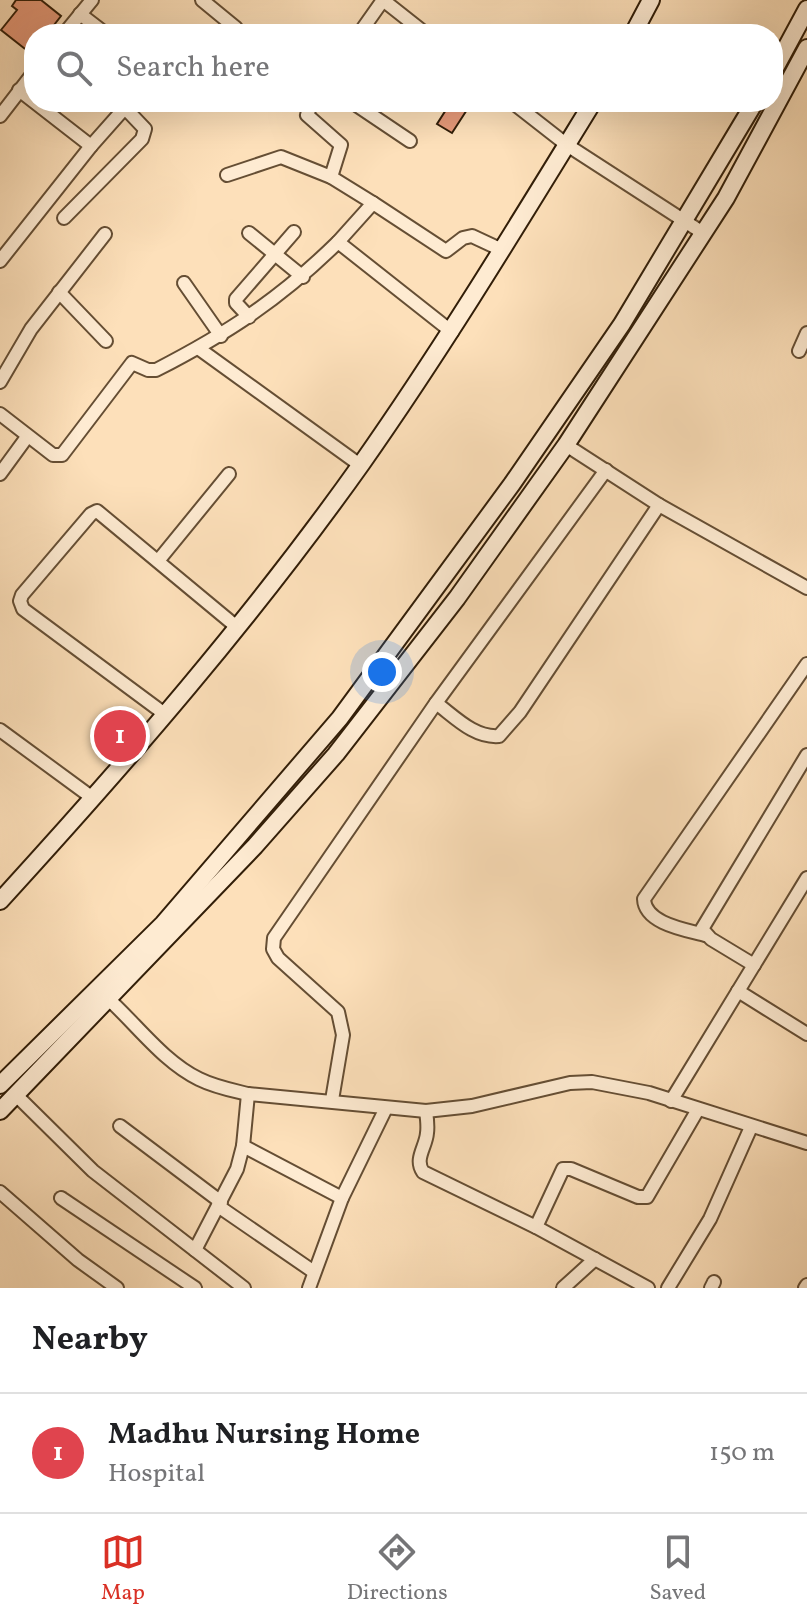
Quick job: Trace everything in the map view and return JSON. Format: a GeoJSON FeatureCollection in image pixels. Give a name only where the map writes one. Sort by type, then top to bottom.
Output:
{"type":"FeatureCollection","features":[{"type":"Feature","properties":{"kind":"main road"},"geometry":{"type":"LineString","coordinates":[[638,24],[651,0]]}},
{"type":"Feature","properties":{"kind":"main road"},"geometry":{"type":"LineString","coordinates":[[783,53],[807,9]]}},
{"type":"Feature","properties":{"kind":"main road"},"geometry":{"type":"LineString","coordinates":[[783,92],[807,48]]}},
{"type":"Feature","properties":{"kind":"main road"},"geometry":{"type":"LineString","coordinates":[[0,901],[94,799],[238,628],[360,465],[452,332],[587,112]]}},
{"type":"Feature","properties":{"kind":"main road"},"geometry":{"type":"LineString","coordinates":[[0,1111],[340,718],[512,484],[622,324],[749,112]]}},
{"type":"Feature","properties":{"kind":"main road"},"geometry":{"type":"LineString","coordinates":[[0,1085],[103,995],[255,846],[336,754],[457,598],[566,445],[726,198],[772,112]]}},
{"type":"Feature","properties":{"kind":"street"},"geometry":{"type":"LineString","coordinates":[[72,24],[92,0]]}},
{"type":"Feature","properties":{"kind":"street"},"geometry":{"type":"LineString","coordinates":[[202,0],[231,24]]}},
{"type":"Feature","properties":{"kind":"street"},"geometry":{"type":"LineString","coordinates":[[366,24],[383,0],[413,24]]}},
{"type":"Feature","properties":{"kind":"street"},"geometry":{"type":"LineString","coordinates":[[80,14],[93,24]]}},
{"type":"Feature","properties":{"kind":"street"},"geometry":{"type":"LineString","coordinates":[[0,116],[24,84]]}},
{"type":"Feature","properties":{"kind":"street"},"geometry":{"type":"LineString","coordinates":[[19,90],[24,94]]}},
{"type":"Feature","properties":{"kind":"street"},"geometry":{"type":"LineString","coordinates":[[47,112],[91,146]]}},
{"type":"Feature","properties":{"kind":"street"},"geometry":{"type":"LineString","coordinates":[[0,261],[122,112]]}},
{"type":"Feature","properties":{"kind":"street"},"geometry":{"type":"LineString","coordinates":[[64,218],[142,139],[145,129],[133,112]]}},
{"type":"Feature","properties":{"kind":"street"},"geometry":{"type":"LineString","coordinates":[[308,112],[307,115],[341,145],[331,177]]}},
{"type":"Feature","properties":{"kind":"street"},"geometry":{"type":"LineString","coordinates":[[367,112],[410,141]]}},
{"type":"Feature","properties":{"kind":"street"},"geometry":{"type":"LineString","coordinates":[[525,112],[567,145],[703,233]]}},
{"type":"Feature","properties":{"kind":"street"},"geometry":{"type":"LineString","coordinates":[[227,175],[281,157],[331,177],[446,251],[472,236],[502,250]]}},
{"type":"Feature","properties":{"kind":"street"},"geometry":{"type":"LineString","coordinates":[[0,414],[53,455],[62,455],[132,363],[156,370],[221,336],[303,277],[373,203]]}},
{"type":"Feature","properties":{"kind":"street"},"geometry":{"type":"LineString","coordinates":[[249,317],[236,299],[294,232]]}},
{"type":"Feature","properties":{"kind":"street"},"geometry":{"type":"LineString","coordinates":[[249,233],[303,277]]}},
{"type":"Feature","properties":{"kind":"street"},"geometry":{"type":"LineString","coordinates":[[0,382],[31,329],[105,234]]}},
{"type":"Feature","properties":{"kind":"street"},"geometry":{"type":"LineString","coordinates":[[338,242],[452,332]]}},
{"type":"Feature","properties":{"kind":"street"},"geometry":{"type":"LineString","coordinates":[[184,283],[221,336]]}},
{"type":"Feature","properties":{"kind":"street"},"geometry":{"type":"LineString","coordinates":[[59,292],[106,341]]}},
{"type":"Feature","properties":{"kind":"street"},"geometry":{"type":"LineString","coordinates":[[799,351],[807,333]]}},
{"type":"Feature","properties":{"kind":"street"},"geometry":{"type":"LineString","coordinates":[[198,348],[360,465]]}},
{"type":"Feature","properties":{"kind":"street"},"geometry":{"type":"LineString","coordinates":[[0,474],[27,437]]}},
{"type":"Feature","properties":{"kind":"street"},"geometry":{"type":"LineString","coordinates":[[566,445],[659,505],[807,588]]}},
{"type":"Feature","properties":{"kind":"street"},"geometry":{"type":"LineString","coordinates":[[332,1100],[343,1035],[338,1012],[278,958],[273,949],[274,938],[436,703],[606,470]]}},
{"type":"Feature","properties":{"kind":"street"},"geometry":{"type":"LineString","coordinates":[[158,561],[229,474]]}},
{"type":"Feature","properties":{"kind":"street"},"geometry":{"type":"LineString","coordinates":[[436,703],[475,732],[487,737],[499,736],[520,712],[659,505]]}},
{"type":"Feature","properties":{"kind":"street"},"geometry":{"type":"LineString","coordinates":[[166,715],[23,609],[20,601],[81,526],[97,511],[238,628]]}},
{"type":"Feature","properties":{"kind":"street"},"geometry":{"type":"LineString","coordinates":[[754,965],[705,935],[660,920],[644,907],[644,899],[807,664]]}},
{"type":"Feature","properties":{"kind":"street"},"geometry":{"type":"LineString","coordinates":[[0,730],[94,799]]}},
{"type":"Feature","properties":{"kind":"street"},"geometry":{"type":"LineString","coordinates":[[705,935],[702,929],[704,922],[807,755]]}},
{"type":"Feature","properties":{"kind":"street"},"geometry":{"type":"LineString","coordinates":[[671,1101],[807,878]]}},
{"type":"Feature","properties":{"kind":"street"},"geometry":{"type":"LineString","coordinates":[[738,991],[807,1034]]}},
{"type":"Feature","properties":{"kind":"street"},"geometry":{"type":"LineString","coordinates":[[103,995],[179,1066],[199,1079],[248,1094],[426,1111],[472,1106],[570,1083],[615,1084],[807,1143]]}},
{"type":"Feature","properties":{"kind":"street"},"geometry":{"type":"LineString","coordinates":[[195,1250],[237,1169],[243,1146],[248,1094]]}},
{"type":"Feature","properties":{"kind":"street"},"geometry":{"type":"LineString","coordinates":[[16,1095],[93,1171],[244,1288]]}},
{"type":"Feature","properties":{"kind":"street"},"geometry":{"type":"LineString","coordinates":[[309,1288],[342,1198],[386,1108]]}},
{"type":"Feature","properties":{"kind":"street"},"geometry":{"type":"LineString","coordinates":[[426,1111],[427,1133],[419,1160],[419,1168],[423,1172],[536,1227],[648,1288]]}},
{"type":"Feature","properties":{"kind":"street"},"geometry":{"type":"LineString","coordinates":[[536,1227],[563,1169],[571,1169],[638,1197],[647,1197],[697,1111]]}},
{"type":"Feature","properties":{"kind":"street"},"geometry":{"type":"LineString","coordinates":[[120,1126],[219,1204],[314,1272]]}},
{"type":"Feature","properties":{"kind":"street"},"geometry":{"type":"LineString","coordinates":[[668,1288],[710,1219],[751,1127]]}},
{"type":"Feature","properties":{"kind":"street"},"geometry":{"type":"LineString","coordinates":[[243,1146],[342,1198]]}},
{"type":"Feature","properties":{"kind":"street"},"geometry":{"type":"LineString","coordinates":[[0,1192],[78,1260],[117,1288]]}},
{"type":"Feature","properties":{"kind":"street"},"geometry":{"type":"LineString","coordinates":[[61,1198],[195,1288]]}},
{"type":"Feature","properties":{"kind":"street"},"geometry":{"type":"LineString","coordinates":[[563,1288],[595,1259]]}},
{"type":"Feature","properties":{"kind":"building"},"geometry":{"type":"Polygon","coordinates":[[[16,0],[41,0],[61,16],[55,24],[24,24],[24,48],[1,30],[17,10],[12,6],[16,0]]]}},
{"type":"Feature","properties":{"kind":"building"},"geometry":{"type":"Polygon","coordinates":[[[445,112],[466,112],[452,133],[437,124],[445,112]]]}},
{"type":"Feature","properties":{"kind":"place","name":"Madhu Nursing Home"},"geometry":{"type":"Point","coordinates":[120,736]}}]}
